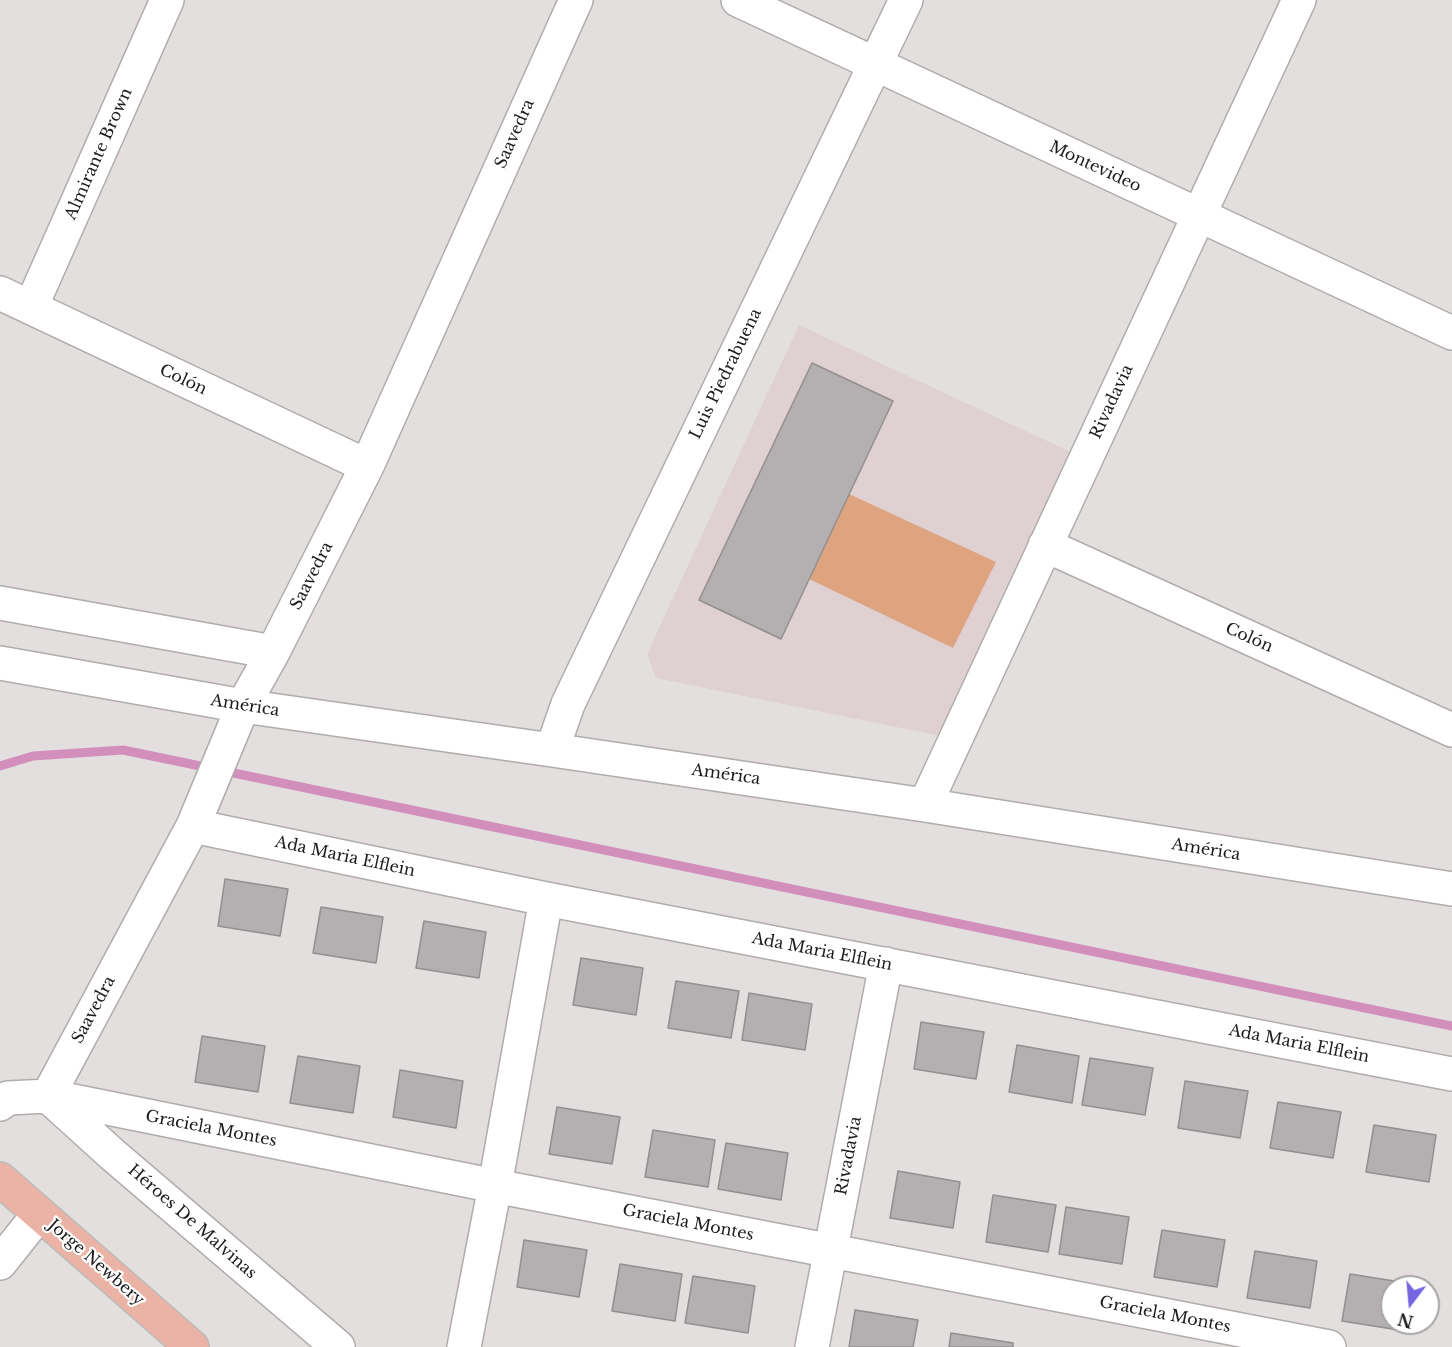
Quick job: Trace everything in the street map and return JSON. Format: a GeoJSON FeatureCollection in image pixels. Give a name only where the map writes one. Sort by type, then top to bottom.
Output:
{"type":"FeatureCollection","features":[{"type":"Feature","properties":{"kind":"main road","name":"Jorge Newbery"},"geometry":{"type":"LineString","coordinates":[[0,1179],[192,1347]]}},
{"type":"Feature","properties":{"kind":"street","name":"Almirante Brown"},"geometry":{"type":"LineString","coordinates":[[31,308],[168,0]]}},
{"type":"Feature","properties":{"kind":"street","name":"Saavedra"},"geometry":{"type":"LineString","coordinates":[[48,1096],[198,812],[241,713],[367,466],[576,0]]}},
{"type":"Feature","properties":{"kind":"street","name":"Montevideo"},"geometry":{"type":"LineString","coordinates":[[738,0],[1452,333]]}},
{"type":"Feature","properties":{"kind":"street","name":"Luis Piedrabuena"},"geometry":{"type":"LineString","coordinates":[[552,750],[568,704],[906,0]]}},
{"type":"Feature","properties":{"kind":"street","name":"Rivadavia"},"geometry":{"type":"LineString","coordinates":[[924,805],[1299,0]]}},
{"type":"Feature","properties":{"kind":"street","name":"Colón"},"geometry":{"type":"LineString","coordinates":[[0,293],[367,466]]}},
{"type":"Feature","properties":{"kind":"street","name":"Colón"},"geometry":{"type":"LineString","coordinates":[[1046,545],[1452,730]]}},
{"type":"Feature","properties":{"kind":"street"},"geometry":{"type":"LineString","coordinates":[[0,603],[273,652]]}},
{"type":"Feature","properties":{"kind":"street","name":"América"},"geometry":{"type":"LineString","coordinates":[[0,663],[241,713],[552,750],[924,805],[1452,889]]}},
{"type":"Feature","properties":{"kind":"street","name":"Ada Maria Elflein"},"geometry":{"type":"LineString","coordinates":[[198,812],[546,899],[1452,1074]]}},
{"type":"Feature","properties":{"kind":"street"},"geometry":{"type":"LineString","coordinates":[[464,1347],[546,899]]}},
{"type":"Feature","properties":{"kind":"street","name":"Rivadavia"},"geometry":{"type":"LineString","coordinates":[[812,1347],[886,964]]}},
{"type":"Feature","properties":{"kind":"street"},"geometry":{"type":"LineString","coordinates":[[0,1104],[8,1098],[48,1096]]}},
{"type":"Feature","properties":{"kind":"street","name":"Graciela Montes"},"geometry":{"type":"LineString","coordinates":[[48,1096],[495,1186],[1329,1347]]}},
{"type":"Feature","properties":{"kind":"street","name":"Héroes De Malvinas"},"geometry":{"type":"LineString","coordinates":[[48,1096],[113,1155],[338,1347]]}},
{"type":"Feature","properties":{"kind":"street"},"geometry":{"type":"LineString","coordinates":[[0,1263],[39,1214]]}},
{"type":"Feature","properties":{"kind":"shaded area"},"geometry":{"type":"Polygon","coordinates":[[[799,325],[1090,461],[945,737],[656,678],[647,654],[799,325]]]}},
{"type":"Feature","properties":{"kind":"shaded area"},"geometry":{"type":"Polygon","coordinates":[[[849,494],[996,562],[953,648],[809,579],[849,494]]]}},
{"type":"Feature","properties":{"kind":"building"},"geometry":{"type":"Polygon","coordinates":[[[812,363],[893,401],[781,639],[699,600],[812,363]]]}},
{"type":"Feature","properties":{"kind":"building"},"geometry":{"type":"Polygon","coordinates":[[[225,879],[288,889],[280,936],[218,926],[225,879]]]}},
{"type":"Feature","properties":{"kind":"building"},"geometry":{"type":"Polygon","coordinates":[[[321,907],[383,917],[376,963],[313,953],[321,907]]]}},
{"type":"Feature","properties":{"kind":"building"},"geometry":{"type":"Polygon","coordinates":[[[424,921],[486,932],[479,978],[416,968],[424,921]]]}},
{"type":"Feature","properties":{"kind":"building"},"geometry":{"type":"Polygon","coordinates":[[[581,958],[643,968],[636,1015],[573,1005],[581,958]]]}},
{"type":"Feature","properties":{"kind":"building"},"geometry":{"type":"Polygon","coordinates":[[[676,981],[739,991],[731,1038],[668,1028],[676,981]]]}},
{"type":"Feature","properties":{"kind":"building"},"geometry":{"type":"Polygon","coordinates":[[[749,993],[812,1004],[805,1050],[742,1040],[749,993]]]}},
{"type":"Feature","properties":{"kind":"building"},"geometry":{"type":"Polygon","coordinates":[[[921,1022],[984,1032],[976,1079],[914,1069],[921,1022]]]}},
{"type":"Feature","properties":{"kind":"building"},"geometry":{"type":"Polygon","coordinates":[[[202,1036],[265,1046],[258,1092],[195,1082],[202,1036]]]}},
{"type":"Feature","properties":{"kind":"building"},"geometry":{"type":"Polygon","coordinates":[[[1017,1045],[1079,1056],[1072,1103],[1009,1092],[1017,1045]]]}},
{"type":"Feature","properties":{"kind":"building"},"geometry":{"type":"Polygon","coordinates":[[[298,1056],[360,1066],[353,1113],[290,1103],[298,1056]]]}},
{"type":"Feature","properties":{"kind":"building"},"geometry":{"type":"Polygon","coordinates":[[[1090,1058],[1153,1068],[1145,1115],[1082,1105],[1090,1058]]]}},
{"type":"Feature","properties":{"kind":"building"},"geometry":{"type":"Polygon","coordinates":[[[400,1070],[463,1081],[456,1128],[393,1117],[400,1070]]]}},
{"type":"Feature","properties":{"kind":"building"},"geometry":{"type":"Polygon","coordinates":[[[1185,1081],[1248,1091],[1240,1138],[1178,1128],[1185,1081]]]}},
{"type":"Feature","properties":{"kind":"building"},"geometry":{"type":"Polygon","coordinates":[[[1278,1102],[1341,1112],[1333,1158],[1270,1148],[1278,1102]]]}},
{"type":"Feature","properties":{"kind":"building"},"geometry":{"type":"Polygon","coordinates":[[[557,1107],[620,1117],[612,1164],[549,1154],[557,1107]]]}},
{"type":"Feature","properties":{"kind":"building"},"geometry":{"type":"Polygon","coordinates":[[[1374,1125],[1436,1135],[1429,1182],[1366,1172],[1374,1125]]]}},
{"type":"Feature","properties":{"kind":"building"},"geometry":{"type":"Polygon","coordinates":[[[653,1130],[715,1140],[708,1187],[645,1177],[653,1130]]]}},
{"type":"Feature","properties":{"kind":"building"},"geometry":{"type":"Polygon","coordinates":[[[726,1143],[788,1153],[781,1200],[718,1189],[726,1143]]]}},
{"type":"Feature","properties":{"kind":"building"},"geometry":{"type":"Polygon","coordinates":[[[898,1171],[960,1182],[953,1228],[890,1218],[898,1171]]]}},
{"type":"Feature","properties":{"kind":"building"},"geometry":{"type":"Polygon","coordinates":[[[993,1195],[1056,1205],[1048,1252],[986,1242],[993,1195]]]}},
{"type":"Feature","properties":{"kind":"building"},"geometry":{"type":"Polygon","coordinates":[[[1066,1207],[1129,1217],[1122,1264],[1059,1254],[1066,1207]]]}},
{"type":"Feature","properties":{"kind":"building"},"geometry":{"type":"Polygon","coordinates":[[[1162,1230],[1225,1240],[1217,1287],[1154,1277],[1162,1230]]]}},
{"type":"Feature","properties":{"kind":"building"},"geometry":{"type":"Polygon","coordinates":[[[524,1240],[587,1250],[579,1297],[517,1287],[524,1240]]]}},
{"type":"Feature","properties":{"kind":"building"},"geometry":{"type":"Polygon","coordinates":[[[1255,1251],[1317,1261],[1310,1308],[1247,1298],[1255,1251]]]}},
{"type":"Feature","properties":{"kind":"building"},"geometry":{"type":"Polygon","coordinates":[[[620,1264],[682,1274],[675,1321],[612,1311],[620,1264]]]}},
{"type":"Feature","properties":{"kind":"building"},"geometry":{"type":"Polygon","coordinates":[[[1350,1274],[1380,1279],[1380,1327],[1342,1321],[1350,1274]]]}},
{"type":"Feature","properties":{"kind":"building"},"geometry":{"type":"Polygon","coordinates":[[[693,1276],[755,1286],[748,1333],[685,1323],[693,1276]]]}},
{"type":"Feature","properties":{"kind":"building"},"geometry":{"type":"Polygon","coordinates":[[[855,1310],[918,1320],[913,1347],[849,1347],[855,1310]]]}},
{"type":"Feature","properties":{"kind":"building"},"geometry":{"type":"Polygon","coordinates":[[[951,1333],[1013,1343],[1013,1347],[949,1347],[951,1333]]]}},
{"type":"Feature","properties":{"kind":"waterway"},"geometry":{"type":"LineString","coordinates":[[0,766],[33,756],[123,750],[210,768]]}},
{"type":"Feature","properties":{"kind":"waterway"},"geometry":{"type":"LineString","coordinates":[[224,771],[1452,1026]]}}]}
